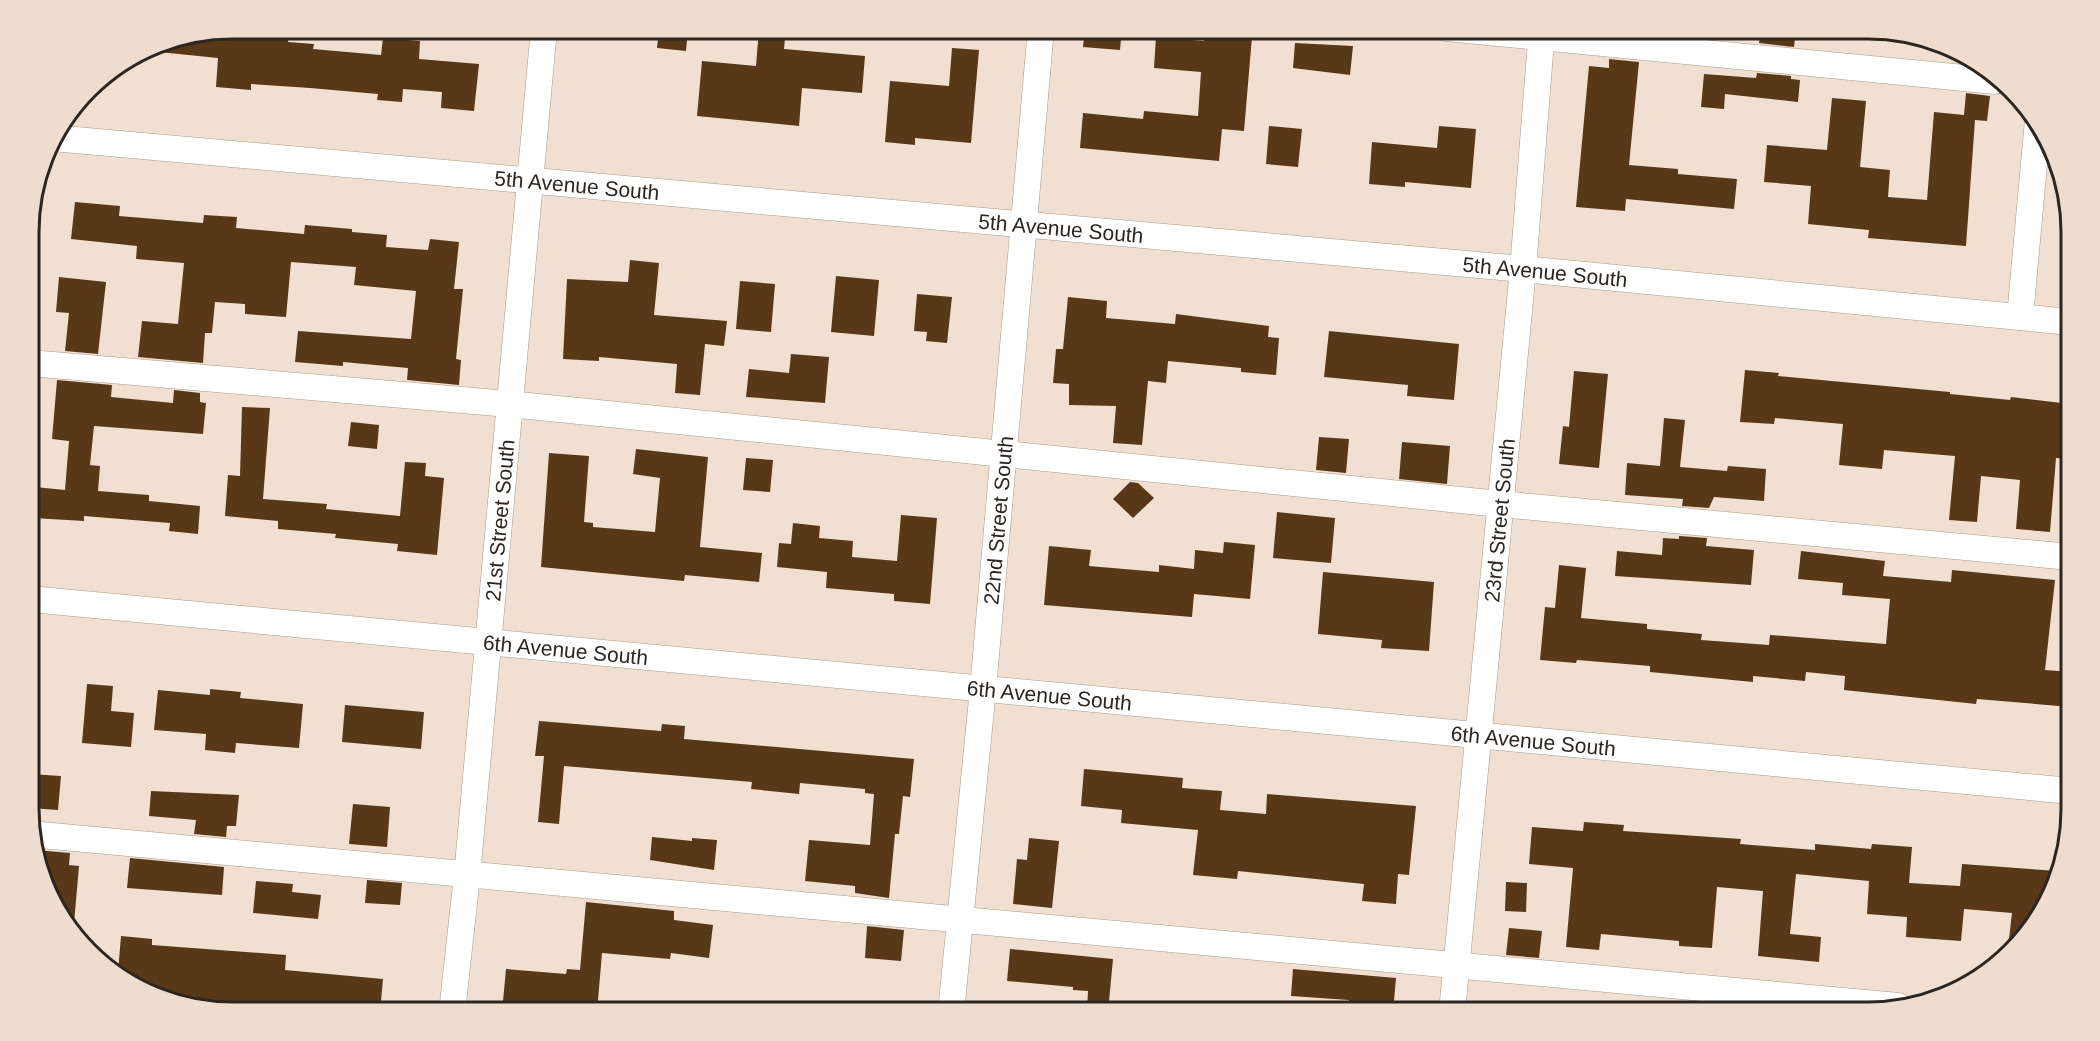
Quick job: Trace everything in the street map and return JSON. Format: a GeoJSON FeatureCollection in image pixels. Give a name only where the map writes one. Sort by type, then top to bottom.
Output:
{"type":"FeatureCollection","features":[{"type":"Feature","properties":{"kind":"street","name":"21st Street South"},"geometry":{"type":"LineString","coordinates":[[453,1002],[467,876],[543,39]]}},
{"type":"Feature","properties":{"kind":"street","name":"22nd Street South"},"geometry":{"type":"LineString","coordinates":[[952,1002],[983,689],[1040,39]]}},
{"type":"Feature","properties":{"kind":"street","name":"23rd Street South"},"geometry":{"type":"LineString","coordinates":[[1453,1002],[1523,269],[1542,39]]}},
{"type":"Feature","properties":{"kind":"street"},"geometry":{"type":"LineString","coordinates":[[1599,39],[1986,80]]}},
{"type":"Feature","properties":{"kind":"street"},"geometry":{"type":"LineString","coordinates":[[2020,316],[2036,138]]}},
{"type":"Feature","properties":{"kind":"street","name":"5th Avenue South"},"geometry":{"type":"LineString","coordinates":[[63,139],[1523,269],[2061,321]]}},
{"type":"Feature","properties":{"kind":"street"},"geometry":{"type":"LineString","coordinates":[[39,364],[510,404],[1500,504],[2061,555]]}},
{"type":"Feature","properties":{"kind":"street","name":"6th Avenue South"},"geometry":{"type":"LineString","coordinates":[[39,600],[1477,737],[2061,790]]}},
{"type":"Feature","properties":{"kind":"street"},"geometry":{"type":"LineString","coordinates":[[41,835],[1854,1002]]}},
{"type":"Feature","properties":{"kind":"building"},"geometry":{"type":"Polygon","coordinates":[[[288,39],[288,42],[314,44],[313,49],[381,55],[383,39],[420,41],[419,59],[479,64],[474,111],[441,108],[442,92],[403,89],[402,102],[377,100],[378,94],[310,88],[251,84],[251,90],[216,87],[218,58],[162,52],[206,41],[288,39]]]}},
{"type":"Feature","properties":{"kind":"building"},"geometry":{"type":"Polygon","coordinates":[[[658,39],[687,39],[686,51],[657,48],[658,39]]]}},
{"type":"Feature","properties":{"kind":"building"},"geometry":{"type":"Polygon","coordinates":[[[758,39],[785,39],[784,49],[865,56],[862,93],[802,88],[799,126],[697,116],[702,61],[756,66],[758,39]]]}},
{"type":"Feature","properties":{"kind":"building"},"geometry":{"type":"Polygon","coordinates":[[[1084,39],[1121,39],[1120,50],[1083,47],[1084,39]]]}},
{"type":"Feature","properties":{"kind":"building"},"geometry":{"type":"Polygon","coordinates":[[[1156,39],[1204,41],[1204,39],[1252,39],[1244,131],[1222,129],[1219,161],[1080,148],[1083,113],[1143,119],[1144,111],[1198,116],[1201,72],[1154,68],[1156,39]]]}},
{"type":"Feature","properties":{"kind":"building"},"geometry":{"type":"Polygon","coordinates":[[[1760,39],[1795,39],[1794,47],[1759,43],[1760,39]]]}},
{"type":"Feature","properties":{"kind":"building"},"geometry":{"type":"Polygon","coordinates":[[[1295,43],[1353,46],[1350,75],[1293,68],[1295,43]]]}},
{"type":"Feature","properties":{"kind":"building"},"geometry":{"type":"Polygon","coordinates":[[[952,48],[979,50],[971,143],[915,138],[915,145],[885,142],[890,81],[949,86],[952,48]]]}},
{"type":"Feature","properties":{"kind":"building"},"geometry":{"type":"Polygon","coordinates":[[[1609,59],[1639,62],[1629,165],[1678,169],[1678,174],[1737,179],[1734,209],[1626,199],[1625,211],[1576,207],[1589,66],[1609,68],[1609,59]]]}},
{"type":"Feature","properties":{"kind":"building"},"geometry":{"type":"Polygon","coordinates":[[[1757,73],[1791,76],[1791,79],[1800,80],[1798,102],[1725,94],[1724,109],[1701,107],[1704,74],[1756,78],[1757,73]]]}},
{"type":"Feature","properties":{"kind":"building"},"geometry":{"type":"Polygon","coordinates":[[[1966,93],[1990,96],[1987,121],[1975,120],[1966,246],[1868,238],[1869,230],[1808,224],[1811,186],[1764,182],[1767,145],[1827,150],[1832,98],[1866,101],[1860,167],[1890,170],[1888,197],[1927,200],[1934,112],[1964,115],[1966,93]]]}},
{"type":"Feature","properties":{"kind":"building"},"geometry":{"type":"Polygon","coordinates":[[[1269,126],[1302,129],[1298,167],[1266,164],[1269,126]]]}},
{"type":"Feature","properties":{"kind":"building"},"geometry":{"type":"Polygon","coordinates":[[[1439,126],[1476,129],[1471,188],[1405,182],[1405,187],[1369,184],[1372,142],[1437,148],[1439,126]]]}},
{"type":"Feature","properties":{"kind":"building"},"geometry":{"type":"Polygon","coordinates":[[[75,202],[120,206],[119,216],[203,223],[204,215],[237,217],[236,228],[304,234],[305,225],[352,229],[352,232],[387,235],[386,247],[428,250],[430,239],[459,242],[454,289],[463,289],[456,359],[461,360],[459,385],[407,380],[408,368],[343,362],[343,366],[295,362],[298,331],[411,339],[416,291],[354,285],[356,267],[291,262],[286,317],[245,314],[245,304],[215,302],[212,333],[205,333],[203,363],[138,357],[142,321],[178,324],[184,263],[136,259],[137,246],[71,239],[75,202]]]}},
{"type":"Feature","properties":{"kind":"building"},"geometry":{"type":"Polygon","coordinates":[[[630,260],[659,263],[654,315],[727,321],[724,346],[705,344],[700,395],[675,393],[677,364],[599,357],[599,361],[563,359],[567,279],[628,282],[630,260]]]}},
{"type":"Feature","properties":{"kind":"building"},"geometry":{"type":"Polygon","coordinates":[[[836,276],[879,280],[874,336],[831,332],[836,276]]]}},
{"type":"Feature","properties":{"kind":"building"},"geometry":{"type":"Polygon","coordinates":[[[59,277],[106,282],[98,354],[65,351],[69,313],[56,312],[59,277]]]}},
{"type":"Feature","properties":{"kind":"building"},"geometry":{"type":"Polygon","coordinates":[[[740,281],[775,284],[771,332],[736,329],[740,281]]]}},
{"type":"Feature","properties":{"kind":"building"},"geometry":{"type":"Polygon","coordinates":[[[917,294],[952,297],[947,343],[926,341],[927,332],[914,331],[917,294]]]}},
{"type":"Feature","properties":{"kind":"building"},"geometry":{"type":"Polygon","coordinates":[[[1068,297],[1107,301],[1106,318],[1175,324],[1176,314],[1269,326],[1268,337],[1279,338],[1276,375],[1241,372],[1241,368],[1168,361],[1166,383],[1148,381],[1142,445],[1113,443],[1116,406],[1069,405],[1069,384],[1053,383],[1056,349],[1063,349],[1068,297]]]}},
{"type":"Feature","properties":{"kind":"building"},"geometry":{"type":"Polygon","coordinates":[[[1329,331],[1459,344],[1454,400],[1407,396],[1408,385],[1324,377],[1329,331]]]}},
{"type":"Feature","properties":{"kind":"building"},"geometry":{"type":"Polygon","coordinates":[[[791,354],[829,357],[825,403],[746,397],[749,369],[789,373],[791,354]]]}},
{"type":"Feature","properties":{"kind":"building"},"geometry":{"type":"Polygon","coordinates":[[[1745,370],[1779,373],[1778,376],[1950,392],[1950,394],[2010,400],[2011,397],[2061,403],[2061,458],[2056,458],[2050,532],[2016,529],[2020,480],[1981,476],[1977,522],[1949,520],[1955,456],[1884,450],[1882,469],[1839,465],[1843,424],[1775,418],[1774,424],[1740,422],[1745,370]]]}},
{"type":"Feature","properties":{"kind":"building"},"geometry":{"type":"Polygon","coordinates":[[[1574,371],[1608,374],[1599,468],[1559,464],[1563,426],[1569,427],[1574,371]]]}},
{"type":"Feature","properties":{"kind":"building"},"geometry":{"type":"Polygon","coordinates":[[[57,380],[112,385],[111,397],[173,403],[174,390],[200,393],[200,402],[206,403],[203,434],[94,426],[90,465],[100,466],[98,491],[149,495],[149,501],[200,506],[198,534],[169,531],[170,523],[84,516],[84,521],[39,518],[39,487],[65,490],[69,441],[52,439],[57,380]]]}},
{"type":"Feature","properties":{"kind":"building"},"geometry":{"type":"Polygon","coordinates":[[[242,407],[270,408],[263,499],[327,504],[326,509],[400,516],[405,462],[426,463],[425,476],[444,478],[437,555],[397,551],[398,544],[335,538],[336,534],[278,529],[278,521],[225,516],[228,475],[240,476],[242,407]]]}},
{"type":"Feature","properties":{"kind":"building"},"geometry":{"type":"Polygon","coordinates":[[[1664,418],[1685,420],[1680,467],[1727,471],[1728,466],[1766,469],[1764,501],[1714,497],[1709,508],[1682,506],[1683,499],[1625,495],[1627,463],[1660,466],[1664,418]]]}},
{"type":"Feature","properties":{"kind":"building"},"geometry":{"type":"Polygon","coordinates":[[[351,422],[379,425],[377,449],[348,446],[351,422]]]}},
{"type":"Feature","properties":{"kind":"building"},"geometry":{"type":"Polygon","coordinates":[[[1319,437],[1349,439],[1346,473],[1316,470],[1319,437]]]}},
{"type":"Feature","properties":{"kind":"building"},"geometry":{"type":"Polygon","coordinates":[[[1402,442],[1450,446],[1447,484],[1399,479],[1402,442]]]}},
{"type":"Feature","properties":{"kind":"building"},"geometry":{"type":"Polygon","coordinates":[[[636,449],[708,457],[700,547],[762,553],[759,582],[685,575],[684,581],[541,567],[549,453],[589,456],[584,522],[593,523],[593,527],[655,532],[660,478],[633,474],[636,449]]]}},
{"type":"Feature","properties":{"kind":"building"},"geometry":{"type":"Polygon","coordinates":[[[746,458],[773,460],[770,492],[743,490],[746,458]]]}},
{"type":"Feature","properties":{"kind":"building"},"geometry":{"type":"Polygon","coordinates":[[[1130,482],[1138,483],[1154,498],[1133,518],[1113,499],[1130,482]]]}},
{"type":"Feature","properties":{"kind":"building"},"geometry":{"type":"Polygon","coordinates":[[[1277,512],[1335,518],[1331,563],[1273,558],[1277,512]]]}},
{"type":"Feature","properties":{"kind":"building"},"geometry":{"type":"Polygon","coordinates":[[[901,515],[937,518],[930,604],[894,601],[894,594],[826,588],[827,572],[777,567],[779,543],[791,544],[793,523],[820,526],[819,538],[853,541],[852,557],[897,561],[901,515]]]}},
{"type":"Feature","properties":{"kind":"building"},"geometry":{"type":"Polygon","coordinates":[[[1679,536],[1707,538],[1706,546],[1754,550],[1751,585],[1615,576],[1617,551],[1662,555],[1663,538],[1679,539],[1679,536]]]}},
{"type":"Feature","properties":{"kind":"building"},"geometry":{"type":"Polygon","coordinates":[[[1224,542],[1255,545],[1250,599],[1194,594],[1192,617],[1044,605],[1049,546],[1091,550],[1089,566],[1159,572],[1159,565],[1194,569],[1195,550],[1223,553],[1224,542]]]}},
{"type":"Feature","properties":{"kind":"building"},"geometry":{"type":"Polygon","coordinates":[[[1801,551],[1885,561],[1883,576],[1951,582],[1952,570],[2055,580],[2045,670],[2061,671],[2061,706],[1977,699],[1976,704],[1844,690],[1845,676],[1806,672],[1805,681],[1753,676],[1753,682],[1650,672],[1650,666],[1577,660],[1576,663],[1540,660],[1545,607],[1555,608],[1559,565],[1586,568],[1581,618],[1647,624],[1647,629],[1702,634],[1701,640],[1769,645],[1770,635],[1886,644],[1890,599],[1842,595],[1843,583],[1798,579],[1801,551]]]}},
{"type":"Feature","properties":{"kind":"building"},"geometry":{"type":"Polygon","coordinates":[[[1323,572],[1434,582],[1429,651],[1381,648],[1382,640],[1318,634],[1323,572]]]}},
{"type":"Feature","properties":{"kind":"building"},"geometry":{"type":"Polygon","coordinates":[[[87,684],[113,686],[111,711],[134,713],[131,747],[82,743],[87,684]]]}},
{"type":"Feature","properties":{"kind":"building"},"geometry":{"type":"Polygon","coordinates":[[[210,689],[241,692],[240,698],[303,704],[299,748],[236,743],[235,753],[205,750],[206,734],[154,730],[158,690],[210,695],[210,689]]]}},
{"type":"Feature","properties":{"kind":"building"},"geometry":{"type":"Polygon","coordinates":[[[345,705],[424,712],[421,749],[342,742],[345,705]]]}},
{"type":"Feature","properties":{"kind":"building"},"geometry":{"type":"Polygon","coordinates":[[[539,721],[661,731],[662,724],[685,726],[684,739],[914,759],[910,797],[903,796],[899,834],[895,834],[889,898],[855,893],[855,886],[805,881],[809,840],[870,845],[874,794],[865,793],[865,789],[800,783],[799,794],[751,789],[752,782],[564,766],[559,824],[538,822],[544,756],[535,756],[539,721]]]}},
{"type":"Feature","properties":{"kind":"building"},"geometry":{"type":"Polygon","coordinates":[[[1084,769],[1183,778],[1182,788],[1222,791],[1220,810],[1266,814],[1267,794],[1416,806],[1409,875],[1398,874],[1396,904],[1362,901],[1364,884],[1238,871],[1237,879],[1193,875],[1198,830],[1121,823],[1122,810],[1081,806],[1084,769]]]}},
{"type":"Feature","properties":{"kind":"building"},"geometry":{"type":"Polygon","coordinates":[[[39,775],[61,776],[58,810],[39,809],[39,775]]]}},
{"type":"Feature","properties":{"kind":"building"},"geometry":{"type":"Polygon","coordinates":[[[151,791],[239,795],[236,826],[227,826],[226,837],[194,834],[196,820],[149,816],[151,791]]]}},
{"type":"Feature","properties":{"kind":"building"},"geometry":{"type":"Polygon","coordinates":[[[353,804],[390,807],[387,847],[349,844],[353,804]]]}},
{"type":"Feature","properties":{"kind":"building"},"geometry":{"type":"Polygon","coordinates":[[[1584,822],[1624,825],[1623,831],[1741,839],[1740,844],[1815,850],[1815,844],[1871,849],[1872,844],[1912,847],[1909,883],[1960,886],[1962,864],[2051,871],[2029,916],[2009,940],[2012,913],[1964,909],[1961,941],[1906,937],[1907,917],[1867,914],[1869,881],[1796,874],[1790,934],[1821,937],[1819,962],[1758,956],[1763,891],[1717,887],[1712,948],[1679,946],[1679,941],[1601,934],[1599,950],[1566,947],[1573,868],[1529,864],[1532,827],[1583,831],[1584,822]]]}},
{"type":"Feature","properties":{"kind":"building"},"geometry":{"type":"Polygon","coordinates":[[[652,837],[692,841],[692,838],[717,840],[714,870],[650,860],[652,837]]]}},
{"type":"Feature","properties":{"kind":"building"},"geometry":{"type":"Polygon","coordinates":[[[1029,838],[1059,841],[1052,908],[1013,904],[1017,859],[1027,860],[1029,838]]]}},
{"type":"Feature","properties":{"kind":"building"},"geometry":{"type":"Polygon","coordinates":[[[44,851],[70,853],[69,865],[79,866],[74,920],[54,883],[44,851]]]}},
{"type":"Feature","properties":{"kind":"building"},"geometry":{"type":"Polygon","coordinates":[[[130,858],[224,867],[222,895],[127,888],[130,858]]]}},
{"type":"Feature","properties":{"kind":"building"},"geometry":{"type":"Polygon","coordinates":[[[367,880],[402,883],[400,905],[365,903],[367,880]]]}},
{"type":"Feature","properties":{"kind":"building"},"geometry":{"type":"Polygon","coordinates":[[[256,881],[293,884],[292,892],[321,895],[318,919],[253,913],[256,881]]]}},
{"type":"Feature","properties":{"kind":"building"},"geometry":{"type":"Polygon","coordinates":[[[1506,882],[1527,883],[1526,912],[1505,911],[1506,882]]]}},
{"type":"Feature","properties":{"kind":"building"},"geometry":{"type":"Polygon","coordinates":[[[586,902],[674,911],[674,920],[713,925],[709,958],[671,953],[670,959],[602,953],[598,1002],[503,1002],[506,969],[566,974],[567,969],[580,970],[586,902]]]}},
{"type":"Feature","properties":{"kind":"building"},"geometry":{"type":"Polygon","coordinates":[[[867,926],[904,930],[901,961],[865,958],[867,926]]]}},
{"type":"Feature","properties":{"kind":"building"},"geometry":{"type":"Polygon","coordinates":[[[1509,928],[1542,931],[1539,958],[1506,955],[1509,928]]]}},
{"type":"Feature","properties":{"kind":"building"},"geometry":{"type":"Polygon","coordinates":[[[121,936],[152,939],[152,945],[286,955],[285,970],[383,979],[381,1002],[219,1002],[170,992],[146,982],[119,965],[121,936]]]}},
{"type":"Feature","properties":{"kind":"building"},"geometry":{"type":"Polygon","coordinates":[[[1010,949],[1113,959],[1109,1002],[1087,1002],[1088,991],[1073,990],[1073,987],[1007,981],[1010,949]]]}},
{"type":"Feature","properties":{"kind":"building"},"geometry":{"type":"Polygon","coordinates":[[[1293,969],[1396,978],[1394,1002],[1349,1002],[1349,1000],[1291,996],[1293,969]]]}}]}
